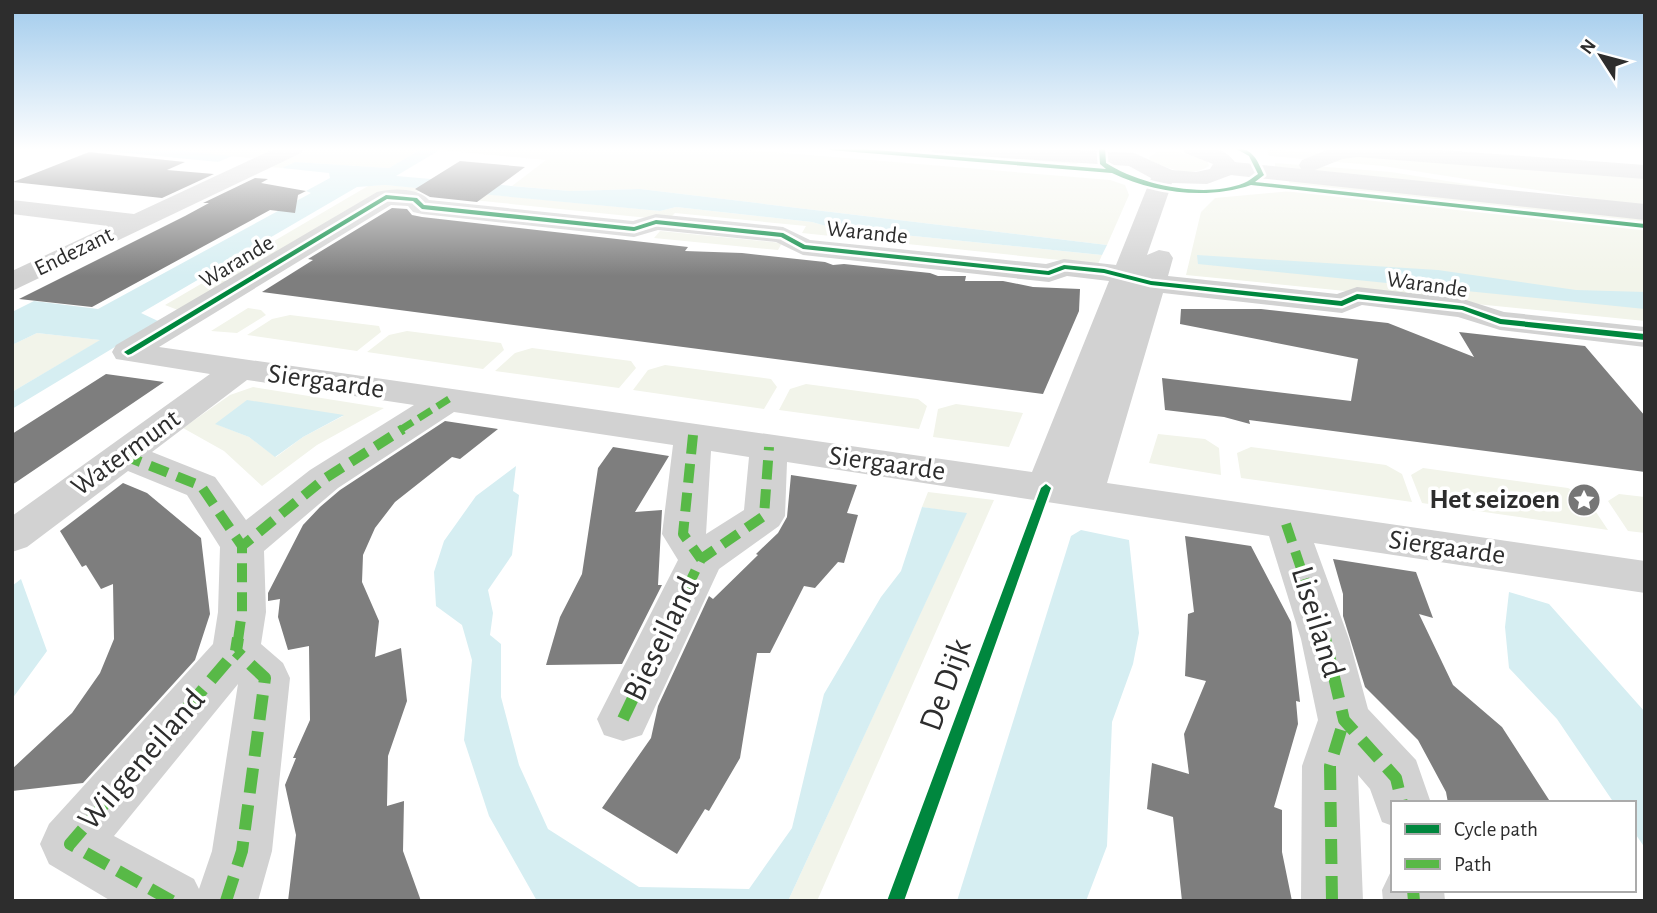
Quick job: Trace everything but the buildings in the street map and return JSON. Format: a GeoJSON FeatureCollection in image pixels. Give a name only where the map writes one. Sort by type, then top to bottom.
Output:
{"type":"FeatureCollection","features":[{"type":"Feature","properties":{"kind":"street","name":"Endezant"},"geometry":{"type":"LineString","coordinates":[[12,282],[203,191]]}},
{"type":"Feature","properties":{"kind":"street"},"geometry":{"type":"LineString","coordinates":[[1084,493],[1138,280],[1170,191]]}},
{"type":"Feature","properties":{"kind":"street"},"geometry":{"type":"LineString","coordinates":[[1466,191],[1645,212]]}},
{"type":"Feature","properties":{"kind":"street"},"geometry":{"type":"LineString","coordinates":[[1512,191],[1597,206]]}},
{"type":"Feature","properties":{"kind":"street","name":"Warande"},"geometry":{"type":"LineString","coordinates":[[128,352],[386,197],[415,199],[422,207],[634,229],[656,222],[783,235],[803,247],[1049,273],[1064,267],[1104,271],[1138,280],[1342,304],[1357,296],[1463,308],[1500,321],[1645,337]]}},
{"type":"Feature","properties":{"kind":"street","name":"Endezant"},"geometry":{"type":"LineString","coordinates":[[12,207],[136,222]]}},
{"type":"Feature","properties":{"kind":"street"},"geometry":{"type":"LineString","coordinates":[[1046,488],[1095,363],[1138,280]]}},
{"type":"Feature","properties":{"kind":"street","name":"Siergaarde"},"geometry":{"type":"LineString","coordinates":[[128,352],[1645,577]]}},
{"type":"Feature","properties":{"kind":"street","name":"Watermunt"},"geometry":{"type":"LineString","coordinates":[[12,537],[240,369]]}},
{"type":"Feature","properties":{"kind":"street"},"geometry":{"type":"LineString","coordinates":[[242,547],[324,479],[449,400]]}},
{"type":"Feature","properties":{"kind":"street","name":"Bieseiland"},"geometry":{"type":"LineString","coordinates":[[694,435],[683,534],[701,559]]}},
{"type":"Feature","properties":{"kind":"street","name":"Bieseiland"},"geometry":{"type":"LineString","coordinates":[[624,719],[701,559],[764,516],[769,447]]}},
{"type":"Feature","properties":{"kind":"street"},"geometry":{"type":"LineString","coordinates":[[123,455],[201,485],[242,547],[242,612],[236,651],[265,678],[242,851],[226,901]]}},
{"type":"Feature","properties":{"kind":"street","name":"Liseiland"},"geometry":{"type":"LineString","coordinates":[[1286,524],[1325,639],[1344,720],[1396,778],[1402,801]]}},
{"type":"Feature","properties":{"kind":"street","name":"Wilgeneiland"},"geometry":{"type":"LineString","coordinates":[[172,901],[70,844],[236,651]]}},
{"type":"Feature","properties":{"kind":"street"},"geometry":{"type":"LineString","coordinates":[[1332,901],[1329,766],[1344,720]]}},
{"type":"Feature","properties":{"kind":"shaded area"},"geometry":{"type":"Polygon","coordinates":[[[360,191],[420,191],[414,194],[384,191],[183,312],[165,305],[360,191]]]}},
{"type":"Feature","properties":{"kind":"shaded area"},"geometry":{"type":"Polygon","coordinates":[[[442,191],[449,191],[660,211],[676,207],[812,222],[833,228],[1102,255],[1098,264],[802,233],[806,226],[675,213],[668,220],[433,196],[442,191]]]}},
{"type":"Feature","properties":{"kind":"shaded area"},"geometry":{"type":"Polygon","coordinates":[[[653,191],[1127,191],[1129,195],[1107,245],[653,191]]]}},
{"type":"Feature","properties":{"kind":"shaded area"},"geometry":{"type":"Polygon","coordinates":[[[1292,191],[1401,191],[1645,218],[1645,321],[1186,275],[1201,212],[1215,198],[1292,191]]]}},
{"type":"Feature","properties":{"kind":"shaded area"},"geometry":{"type":"Polygon","coordinates":[[[1540,191],[1645,191],[1645,207],[1540,191]]]}},
{"type":"Feature","properties":{"kind":"shaded area"},"geometry":{"type":"Polygon","coordinates":[[[660,231],[782,243],[778,250],[654,238],[660,231]]]}},
{"type":"Feature","properties":{"kind":"shaded area"},"geometry":{"type":"Polygon","coordinates":[[[248,308],[261,310],[266,315],[237,333],[211,331],[248,308]]]}},
{"type":"Feature","properties":{"kind":"shaded area"},"geometry":{"type":"Polygon","coordinates":[[[290,315],[379,326],[381,332],[357,351],[247,335],[272,319],[290,315]]]}},
{"type":"Feature","properties":{"kind":"shaded area"},"geometry":{"type":"Polygon","coordinates":[[[407,331],[501,343],[504,350],[483,369],[367,352],[389,335],[407,331]]]}},
{"type":"Feature","properties":{"kind":"shaded area"},"geometry":{"type":"Polygon","coordinates":[[[37,333],[101,340],[12,392],[12,345],[37,333]]]}},
{"type":"Feature","properties":{"kind":"shaded area"},"geometry":{"type":"Polygon","coordinates":[[[532,348],[631,361],[636,368],[619,388],[495,371],[515,353],[532,348]]]}},
{"type":"Feature","properties":{"kind":"shaded area"},"geometry":{"type":"Polygon","coordinates":[[[665,365],[771,379],[777,387],[764,409],[633,390],[648,370],[665,365]]]}},
{"type":"Feature","properties":{"kind":"shaded area"},"geometry":{"type":"Polygon","coordinates":[[[806,384],[918,399],[927,406],[919,429],[779,410],[790,389],[806,384]]]}},
{"type":"Feature","properties":{"kind":"shaded area"},"geometry":{"type":"Polygon","coordinates":[[[253,387],[384,408],[317,445],[262,486],[224,451],[183,428],[230,395],[253,387]],[[343,416],[216,424],[249,437],[276,457],[303,437],[343,416]]]}},
{"type":"Feature","properties":{"kind":"shaded area"},"geometry":{"type":"Polygon","coordinates":[[[956,404],[1023,413],[1009,447],[933,437],[938,409],[956,404]]]}},
{"type":"Feature","properties":{"kind":"shaded area"},"geometry":{"type":"Polygon","coordinates":[[[1158,434],[1205,439],[1219,448],[1221,475],[1149,463],[1158,434]]]}},
{"type":"Feature","properties":{"kind":"shaded area"},"geometry":{"type":"Polygon","coordinates":[[[1251,447],[1386,465],[1402,474],[1412,502],[1241,478],[1237,453],[1251,447]]]}},
{"type":"Feature","properties":{"kind":"shaded area"},"geometry":{"type":"Polygon","coordinates":[[[1423,468],[1568,488],[1586,497],[1608,530],[1422,503],[1411,475],[1423,468]]]}},
{"type":"Feature","properties":{"kind":"shaded area"},"geometry":{"type":"Polygon","coordinates":[[[928,492],[994,500],[817,901],[788,901],[966,514],[922,507],[928,492]]]}},
{"type":"Feature","properties":{"kind":"shaded area"},"geometry":{"type":"Polygon","coordinates":[[[1619,494],[1645,497],[1645,533],[1628,531],[1608,501],[1619,494]]]}},
{"type":"Feature","properties":{"kind":"water"},"geometry":{"type":"Polygon","coordinates":[[[306,191],[351,191],[141,313],[158,321],[12,409],[12,392],[100,340],[37,333],[12,345],[12,312],[34,301],[98,309],[311,193],[306,191]]]}},
{"type":"Feature","properties":{"kind":"water"},"geometry":{"type":"Polygon","coordinates":[[[444,191],[653,191],[1107,245],[1102,255],[833,228],[812,222],[676,207],[660,211],[444,191]]]}},
{"type":"Feature","properties":{"kind":"water"},"geometry":{"type":"Polygon","coordinates":[[[1197,255],[1438,270],[1576,290],[1645,292],[1645,309],[1198,264],[1197,255]]]}},
{"type":"Feature","properties":{"kind":"water"},"geometry":{"type":"Polygon","coordinates":[[[247,400],[344,415],[303,437],[275,457],[249,437],[215,424],[247,400]]]}},
{"type":"Feature","properties":{"kind":"water"},"geometry":{"type":"Polygon","coordinates":[[[516,466],[513,491],[519,495],[512,555],[488,590],[493,613],[490,635],[501,644],[501,697],[519,765],[548,829],[639,887],[749,889],[792,828],[824,694],[881,597],[901,571],[922,507],[967,513],[788,901],[537,901],[489,816],[464,740],[472,660],[462,625],[436,606],[434,572],[444,541],[476,496],[516,466]]]}},
{"type":"Feature","properties":{"kind":"water"},"geometry":{"type":"Polygon","coordinates":[[[1081,530],[1129,540],[1139,633],[1133,664],[1112,722],[1107,846],[1086,901],[957,901],[1071,536],[1081,530]]]}},
{"type":"Feature","properties":{"kind":"water"},"geometry":{"type":"Polygon","coordinates":[[[21,579],[47,651],[12,699],[12,586],[21,579]]]}},
{"type":"Feature","properties":{"kind":"water"},"geometry":{"type":"Polygon","coordinates":[[[1509,592],[1549,604],[1645,712],[1645,848],[1636,835],[1636,801],[1613,801],[1557,719],[1509,668],[1505,627],[1509,592]]]}},
{"type":"Feature","properties":{"kind":"marked path"},"geometry":{"type":"LineString","coordinates":[[172,901],[70,844],[236,651],[242,612],[242,546],[324,479],[449,399]]}},
{"type":"Feature","properties":{"kind":"marked path"},"geometry":{"type":"LineString","coordinates":[[693,435],[683,534],[701,559]]}},
{"type":"Feature","properties":{"kind":"marked path"},"geometry":{"type":"LineString","coordinates":[[623,719],[701,559],[764,516],[769,447]]}},
{"type":"Feature","properties":{"kind":"marked path"},"geometry":{"type":"LineString","coordinates":[[123,455],[201,486],[242,546]]}},
{"type":"Feature","properties":{"kind":"marked path"},"geometry":{"type":"LineString","coordinates":[[1286,524],[1325,639],[1344,720],[1396,778],[1402,801]]}},
{"type":"Feature","properties":{"kind":"marked path"},"geometry":{"type":"LineString","coordinates":[[226,901],[242,851],[265,678],[236,651]]}},
{"type":"Feature","properties":{"kind":"marked path"},"geometry":{"type":"LineString","coordinates":[[1332,901],[1330,766],[1344,720]]}},
{"type":"Feature","properties":{"kind":"marked path"},"geometry":{"type":"LineString","coordinates":[[1413,892],[1414,901]]}},
{"type":"Feature","properties":{"kind":"cycle path"},"geometry":{"type":"LineString","coordinates":[[1197,191],[1211,191]]}},
{"type":"Feature","properties":{"kind":"cycle path"},"geometry":{"type":"LineString","coordinates":[[1320,191],[1645,226]]}},
{"type":"Feature","properties":{"kind":"cycle path"},"geometry":{"type":"LineString","coordinates":[[128,352],[386,197],[415,199],[422,207],[634,229],[656,222],[783,235],[803,247],[1049,273],[1064,267],[1104,271],[1151,283],[1342,304],[1357,296],[1463,308],[1500,321],[1645,337]]}},
{"type":"Feature","properties":{"kind":"cycle path","name":"De Dijk"},"geometry":{"type":"LineString","coordinates":[[895,901],[1046,488]]}},
{"type":"Feature","properties":{"kind":"place","name":"Het seizoen"},"geometry":{"type":"Point","coordinates":[1584,500]}}]}
